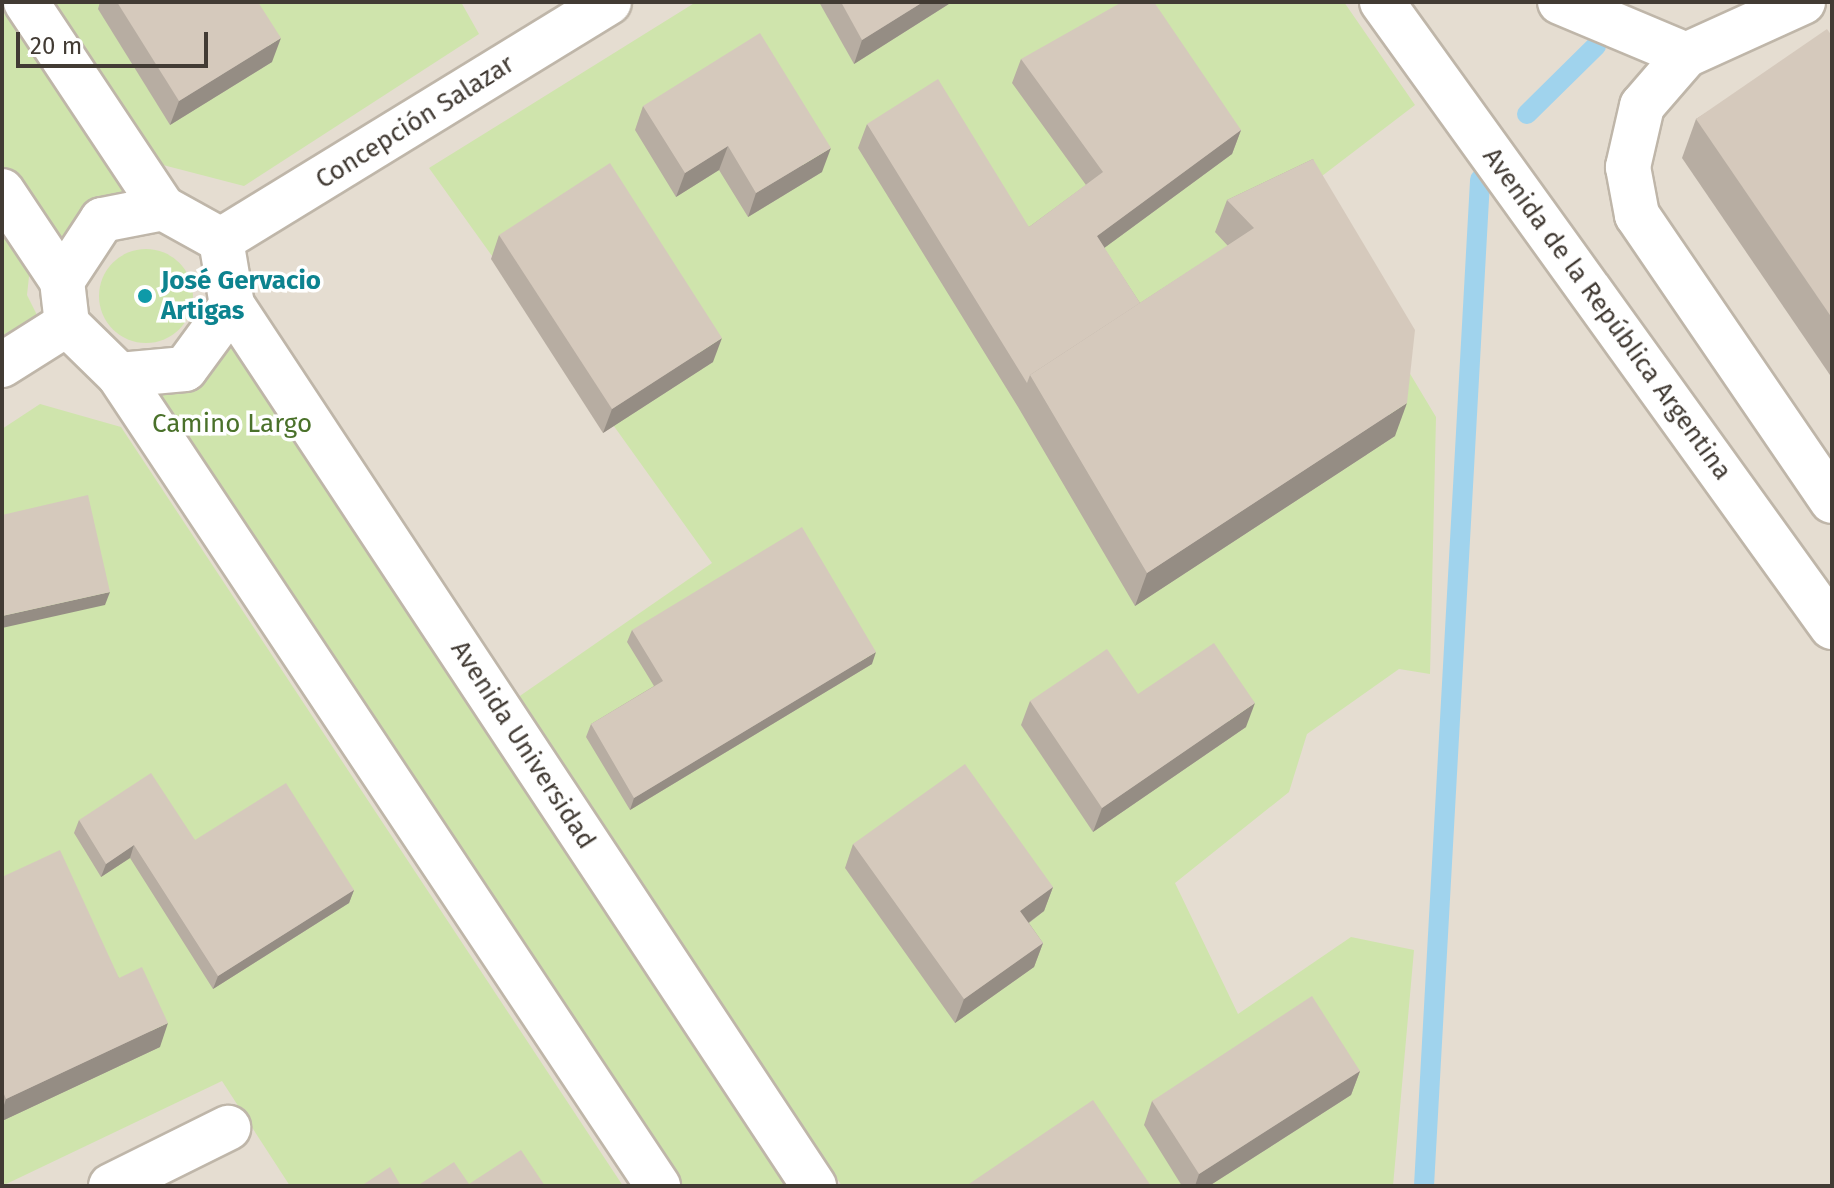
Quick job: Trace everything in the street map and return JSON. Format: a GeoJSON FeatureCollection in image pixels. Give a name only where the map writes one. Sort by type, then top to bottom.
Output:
{"type":"FeatureCollection","features":[{"type":"Feature","properties":{"kind":"street"},"geometry":{"type":"LineString","coordinates":[[26,2],[163,208],[221,240],[232,305],[185,369],[119,375]]}},
{"type":"Feature","properties":{"kind":"street","name":"Concepción Salazar"},"geometry":{"type":"LineString","coordinates":[[221,240],[609,2]]}},
{"type":"Feature","properties":{"kind":"street","name":"Avenida de la República Argentina"},"geometry":{"type":"LineString","coordinates":[[1382,2],[1832,627]]}},
{"type":"Feature","properties":{"kind":"street"},"geometry":{"type":"LineString","coordinates":[[1560,2],[1686,55]]}},
{"type":"Feature","properties":{"kind":"street"},"geometry":{"type":"LineString","coordinates":[[1803,2],[1686,55],[1642,106],[1628,167],[1637,215],[1832,501]]}},
{"type":"Feature","properties":{"kind":"street"},"geometry":{"type":"LineString","coordinates":[[1828,2],[1832,8]]}},
{"type":"Feature","properties":{"kind":"street"},"geometry":{"type":"LineString","coordinates":[[2,191],[62,281],[67,324],[119,375],[658,1186]]}},
{"type":"Feature","properties":{"kind":"street"},"geometry":{"type":"LineString","coordinates":[[62,281],[102,220],[163,208]]}},
{"type":"Feature","properties":{"kind":"street","name":"Avenida Universidad"},"geometry":{"type":"LineString","coordinates":[[232,305],[814,1186]]}},
{"type":"Feature","properties":{"kind":"street"},"geometry":{"type":"LineString","coordinates":[[2,365],[67,324]]}},
{"type":"Feature","properties":{"kind":"street"},"geometry":{"type":"LineString","coordinates":[[111,1186],[228,1128]]}},
{"type":"Feature","properties":{"kind":"shaded area"},"geometry":{"type":"Polygon","coordinates":[[[2,2],[1832,2],[1832,1186],[2,1186],[2,2]]]}},
{"type":"Feature","properties":{"kind":"green space"},"geometry":{"type":"Polygon","coordinates":[[[2,2],[26,2],[163,208],[102,220],[62,281],[2,191],[2,2]]]}},
{"type":"Feature","properties":{"kind":"green space"},"geometry":{"type":"Polygon","coordinates":[[[55,2],[461,2],[479,34],[244,186],[163,165],[55,2]]]}},
{"type":"Feature","properties":{"kind":"green space"},"geometry":{"type":"Polygon","coordinates":[[[696,2],[1344,2],[1415,105],[1301,192],[1436,417],[1430,674],[1399,669],[1307,734],[1289,792],[1175,883],[1238,1014],[1351,937],[1414,950],[1393,1186],[842,1186],[514,700],[712,563],[429,168],[696,2]]]}},
{"type":"Feature","properties":{"kind":"green space"},"geometry":{"type":"Polygon","coordinates":[[[2,226],[30,267],[27,295],[37,315],[2,336],[2,226]]]}},
{"type":"Feature","properties":{"kind":"green space"},"geometry":{"type":"Polygon","coordinates":[[[137,249],[155,249],[180,262],[190,278],[193,296],[190,314],[180,330],[155,343],[137,343],[112,330],[99,305],[99,287],[112,262],[137,249]]]}},
{"type":"Feature","properties":{"kind":"green space","name":"Camino Largo"},"geometry":{"type":"Polygon","coordinates":[[[232,305],[814,1186],[657,1186],[119,375],[185,369],[232,305]]]}},
{"type":"Feature","properties":{"kind":"green space"},"geometry":{"type":"Polygon","coordinates":[[[40,404],[121,427],[623,1186],[290,1186],[222,1081],[2,1186],[2,429],[40,404]]]}},
{"type":"Feature","properties":{"kind":"building"},"geometry":{"type":"Polygon","coordinates":[[[117,2],[258,2],[281,38],[179,101],[117,2]]]}},
{"type":"Feature","properties":{"kind":"building"},"geometry":{"type":"Polygon","coordinates":[[[841,2],[923,2],[862,40],[841,2]]]}},
{"type":"Feature","properties":{"kind":"building"},"geometry":{"type":"Polygon","coordinates":[[[1122,2],[1154,2],[1241,130],[1097,236],[1140,303],[1030,375],[1027,383],[867,124],[938,79],[1029,227],[1103,172],[1021,59],[1122,2]]]}},
{"type":"Feature","properties":{"kind":"building"},"geometry":{"type":"Polygon","coordinates":[[[1827,29],[1832,36],[1832,318],[1696,119],[1827,29]]]}},
{"type":"Feature","properties":{"kind":"building"},"geometry":{"type":"Polygon","coordinates":[[[760,33],[831,148],[756,193],[728,146],[685,173],[643,106],[760,33]]]}},
{"type":"Feature","properties":{"kind":"building"},"geometry":{"type":"Polygon","coordinates":[[[1313,159],[1415,330],[1407,403],[1147,573],[1030,375],[1254,228],[1227,200],[1313,159]]]}},
{"type":"Feature","properties":{"kind":"building"},"geometry":{"type":"Polygon","coordinates":[[[610,163],[722,338],[612,409],[499,235],[610,163]]]}},
{"type":"Feature","properties":{"kind":"building"},"geometry":{"type":"Polygon","coordinates":[[[88,495],[110,592],[2,616],[2,515],[88,495]]]}},
{"type":"Feature","properties":{"kind":"building"},"geometry":{"type":"Polygon","coordinates":[[[802,527],[876,652],[634,798],[591,724],[663,681],[632,630],[802,527]]]}},
{"type":"Feature","properties":{"kind":"building"},"geometry":{"type":"Polygon","coordinates":[[[1214,643],[1255,703],[1102,808],[1030,701],[1107,649],[1138,694],[1214,643]]]}},
{"type":"Feature","properties":{"kind":"building"},"geometry":{"type":"Polygon","coordinates":[[[965,764],[1053,887],[1020,911],[1043,943],[964,999],[853,844],[965,764]]]}},
{"type":"Feature","properties":{"kind":"building"},"geometry":{"type":"Polygon","coordinates":[[[151,773],[195,840],[286,783],[354,890],[218,976],[134,845],[106,864],[79,820],[151,773]]]}},
{"type":"Feature","properties":{"kind":"building"},"geometry":{"type":"Polygon","coordinates":[[[60,850],[119,978],[142,967],[168,1023],[6,1099],[2,1089],[2,877],[60,850]]]}},
{"type":"Feature","properties":{"kind":"building"},"geometry":{"type":"Polygon","coordinates":[[[1312,996],[1360,1071],[1199,1174],[1152,1101],[1312,996]]]}},
{"type":"Feature","properties":{"kind":"building"},"geometry":{"type":"Polygon","coordinates":[[[1093,1100],[1151,1186],[966,1186],[1093,1100]]]}},
{"type":"Feature","properties":{"kind":"building"},"geometry":{"type":"Polygon","coordinates":[[[521,1150],[545,1186],[417,1186],[454,1162],[469,1184],[521,1150]]]}},
{"type":"Feature","properties":{"kind":"building"},"geometry":{"type":"Polygon","coordinates":[[[390,1167],[401,1186],[361,1186],[390,1167]]]}},
{"type":"Feature","properties":{"kind":"waterway"},"geometry":{"type":"LineString","coordinates":[[1527,114],[1596,46]]}},
{"type":"Feature","properties":{"kind":"waterway"},"geometry":{"type":"LineString","coordinates":[[1424,1186],[1480,180]]}},
{"type":"Feature","properties":{"kind":"place","name":"José Gervacio Artigas"},"geometry":{"type":"Point","coordinates":[145,296]}}]}
